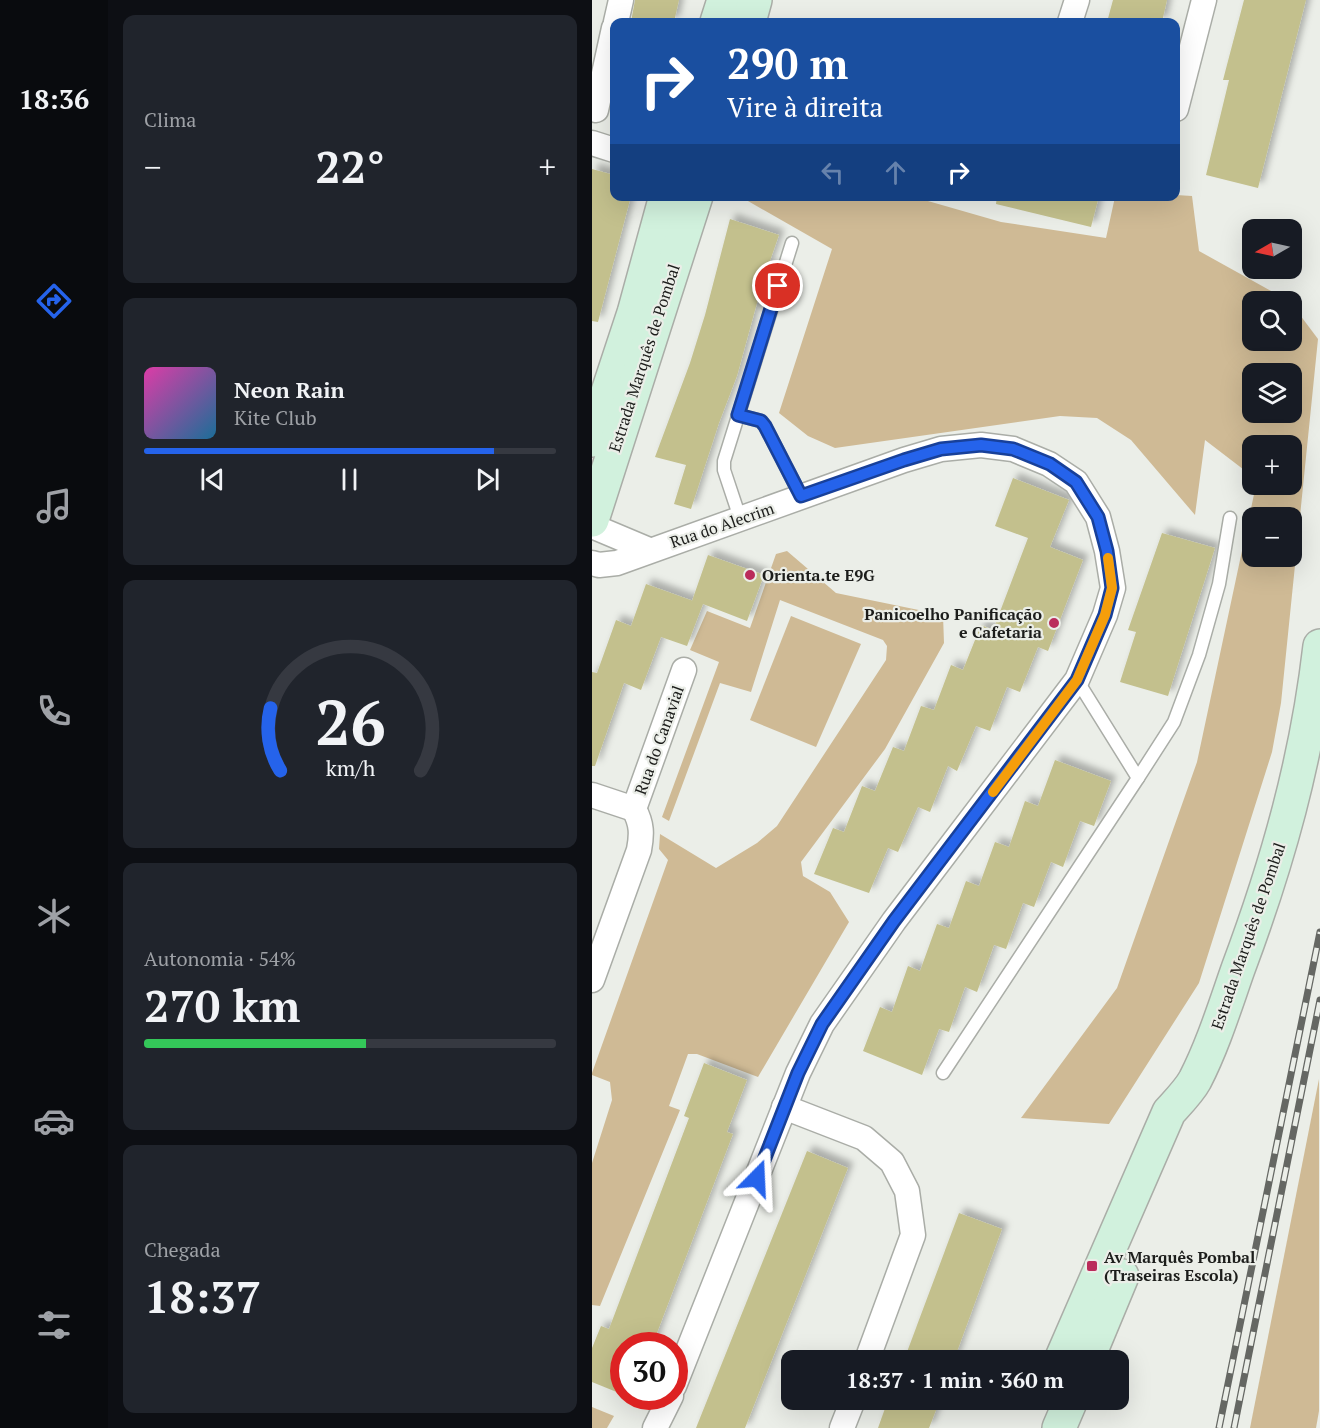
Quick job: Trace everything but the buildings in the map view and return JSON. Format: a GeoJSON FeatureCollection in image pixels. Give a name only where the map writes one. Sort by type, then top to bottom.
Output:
{"type":"FeatureCollection","features":[{"type":"Feature","properties":{"kind":"street"},"geometry":{"type":"LineString","coordinates":[[617,18],[621,0]]}},
{"type":"Feature","properties":{"kind":"street"},"geometry":{"type":"LineString","coordinates":[[718,18],[724,0]]}},
{"type":"Feature","properties":{"kind":"street"},"geometry":{"type":"LineString","coordinates":[[750,18],[755,0]]}},
{"type":"Feature","properties":{"kind":"street"},"geometry":{"type":"LineString","coordinates":[[1071,18],[1077,0]]}},
{"type":"Feature","properties":{"kind":"street"},"geometry":{"type":"LineString","coordinates":[[1180,94],[1204,0]]}},
{"type":"Feature","properties":{"kind":"street"},"geometry":{"type":"LineString","coordinates":[[601,111],[610,54]]}},
{"type":"Feature","properties":{"kind":"street"},"geometry":{"type":"LineString","coordinates":[[592,143],[610,149]]}},
{"type":"Feature","properties":{"kind":"street","name":"Estrada Marquês de Pombal"},"geometry":{"type":"LineString","coordinates":[[592,440],[634,313],[665,201]]}},
{"type":"Feature","properties":{"kind":"street","name":"Estrada Marquês de Pombal"},"geometry":{"type":"LineString","coordinates":[[592,520],[694,201]]}},
{"type":"Feature","properties":{"kind":"street","name":"Rua do Alecrim"},"geometry":{"type":"LineString","coordinates":[[592,563],[599,565],[617,562],[904,460],[941,449],[981,445],[1013,449],[1050,464],[1076,482],[1098,517],[1107,551],[1112,588],[1105,615],[1077,680],[894,921],[822,1024],[784,1107],[688,1350]]}},
{"type":"Feature","properties":{"kind":"street","name":"Rua do Alecrim"},"geometry":{"type":"LineString","coordinates":[[592,526],[649,550]]}},
{"type":"Feature","properties":{"kind":"street","name":"Estrada Marquês de Pombal"},"geometry":{"type":"LineString","coordinates":[[1065,1350],[1170,1112],[1194,1082],[1221,1017],[1266,894],[1282,839],[1314,700],[1320,646]]}},
{"type":"Feature","properties":{"kind":"street","name":"Rua do Canavial"},"geometry":{"type":"LineString","coordinates":[[634,809],[684,670]]}},
{"type":"Feature","properties":{"kind":"street","name":"Rua do Canavial"},"geometry":{"type":"LineString","coordinates":[[592,795],[634,809],[640,820],[642,833],[640,850],[592,980]]}},
{"type":"Feature","properties":{"kind":"street","name":"Estrada Marquês de Pombal"},"geometry":{"type":"LineString","coordinates":[[1091,1350],[1166,1171],[1191,1118],[1194,1082]]}},
{"type":"Feature","properties":{"kind":"street"},"geometry":{"type":"LineString","coordinates":[[784,1107],[864,1138],[892,1162],[907,1191],[913,1236],[871,1350]]}},
{"type":"Feature","properties":{"kind":"street"},"geometry":{"type":"LineString","coordinates":[[655,1428],[663,1410]]}},
{"type":"Feature","properties":{"kind":"street"},"geometry":{"type":"LineString","coordinates":[[842,1428],[849,1410]]}},
{"type":"Feature","properties":{"kind":"street"},"geometry":{"type":"LineString","coordinates":[[1036,1428],[1042,1410]]}},
{"type":"Feature","properties":{"kind":"street"},"geometry":{"type":"LineString","coordinates":[[1059,1428],[1067,1410]]}},
{"type":"Feature","properties":{"kind":"lane"},"geometry":{"type":"LineString","coordinates":[[740,518],[724,470],[724,461],[792,243]]}},
{"type":"Feature","properties":{"kind":"lane"},"geometry":{"type":"LineString","coordinates":[[738,415],[761,421],[765,426],[801,496]]}},
{"type":"Feature","properties":{"kind":"lane"},"geometry":{"type":"LineString","coordinates":[[943,1073],[1174,722],[1199,655],[1219,584],[1230,518]]}},
{"type":"Feature","properties":{"kind":"lane"},"geometry":{"type":"LineString","coordinates":[[1077,680],[1138,778]]}},
{"type":"Feature","properties":{"kind":"shaded area"},"geometry":{"type":"Polygon","coordinates":[[[1180,195],[1192,196],[1199,251],[1242,275],[1242,279],[1249,279],[1271,291],[1242,291],[1242,351],[1302,351],[1302,318],[1318,339],[1301,507],[1251,507],[1254,495],[1302,495],[1302,435],[1242,435],[1242,468],[1205,440],[1195,515],[1131,440],[1097,418],[1060,416],[835,448],[808,436],[779,413],[832,249],[748,201],[928,201],[1001,222],[1106,238],[1114,201],[1180,201],[1180,195]]]}},
{"type":"Feature","properties":{"kind":"shaded area"},"geometry":{"type":"Polygon","coordinates":[[[787,551],[836,593],[943,615],[944,643],[885,749],[801,862],[803,876],[830,892],[849,922],[758,1077],[697,1054],[688,1054],[669,1106],[680,1110],[600,1306],[592,1305],[592,1163],[612,1100],[610,1082],[592,1073],[668,860],[659,849],[660,834],[716,868],[757,843],[777,826],[886,660],[887,646],[883,640],[780,600],[751,692],[720,683],[669,821],[662,817],[719,662],[690,650],[707,611],[750,628],[776,554],[787,551]]]}},
{"type":"Feature","properties":{"kind":"shaded area"},"geometry":{"type":"Polygon","coordinates":[[[1242,551],[1242,567],[1295,567],[1281,703],[1272,752],[1199,983],[1109,1124],[1021,1118],[1117,988],[1197,762],[1242,551]]]}},
{"type":"Feature","properties":{"kind":"shaded area"},"geometry":{"type":"Polygon","coordinates":[[[791,616],[861,644],[816,747],[750,720],[791,616]]]}},
{"type":"Feature","properties":{"kind":"shaded area"},"geometry":{"type":"Polygon","coordinates":[[[1319,1079],[1319,1411],[1316,1428],[1250,1428],[1319,1079]]]}},
{"type":"Feature","properties":{"kind":"shaded area"},"geometry":{"type":"Polygon","coordinates":[[[592,1407],[614,1416],[607,1428],[592,1428],[592,1407]]]}},
{"type":"Feature","properties":{"kind":"railway"},"geometry":{"type":"LineString","coordinates":[[1219,1428],[1320,932]]}},
{"type":"Feature","properties":{"kind":"railway"},"geometry":{"type":"LineString","coordinates":[[1234,1428],[1320,1000]]}},
{"type":"Feature","properties":{"kind":"slow traffic"},"geometry":{"type":"LineString","coordinates":[[993,792],[1077,680],[1105,615],[1112,588],[1108,558]]}},
{"type":"Feature","properties":{"kind":"place","name":"Orienta.te E9G"},"geometry":{"type":"Point","coordinates":[750,575]}},
{"type":"Feature","properties":{"kind":"place","name":"Panicoelho Panificação e Cafetaria"},"geometry":{"type":"Point","coordinates":[1054,623]}},
{"type":"Feature","properties":{"kind":"place","name":"Av Marquês Pombal (Traseiras Escola)"},"geometry":{"type":"Point","coordinates":[1092,1266]}},
{"type":"Feature","properties":{"kind":"route"},"geometry":{"type":"LineString","coordinates":[[757,1178],[798,1073],[822,1024],[894,921],[1077,680],[1105,615],[1112,588],[1107,551],[1098,517],[1076,482],[1050,464],[1013,449],[981,445],[941,449],[801,496],[765,426],[761,421],[738,415],[778,286]]}}]}
